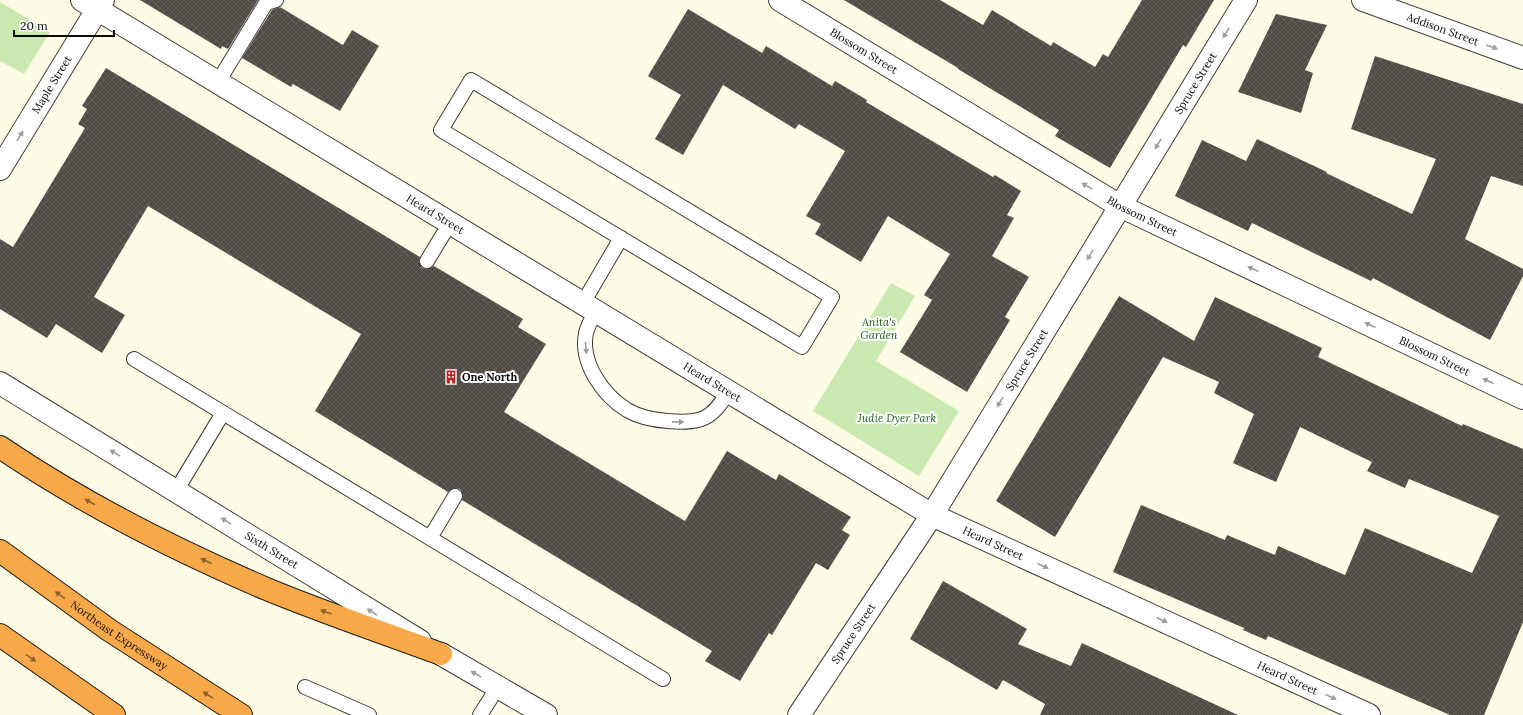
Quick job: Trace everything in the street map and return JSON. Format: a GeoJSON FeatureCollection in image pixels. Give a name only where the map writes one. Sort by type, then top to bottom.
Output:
{"type":"FeatureCollection","features":[{"type":"Feature","properties":{"kind":"highway"},"geometry":{"type":"LineString","coordinates":[[0,447],[87,500],[190,554],[276,592],[441,654]]}},
{"type":"Feature","properties":{"kind":"highway","name":"Northeast Expressway"},"geometry":{"type":"LineString","coordinates":[[0,551],[109,630],[241,715]]}},
{"type":"Feature","properties":{"kind":"highway"},"geometry":{"type":"LineString","coordinates":[[0,635],[114,715]]}},
{"type":"Feature","properties":{"kind":"street","name":"Blossom Street"},"geometry":{"type":"LineString","coordinates":[[780,0],[1120,206],[1523,398]]}},
{"type":"Feature","properties":{"kind":"street","name":"Spruce Street"},"geometry":{"type":"LineString","coordinates":[[799,715],[932,515],[1246,0]]}},
{"type":"Feature","properties":{"kind":"street","name":"Addison Street"},"geometry":{"type":"LineString","coordinates":[[1363,0],[1523,58]]}},
{"type":"Feature","properties":{"kind":"street","name":"Heard Street"},"geometry":{"type":"LineString","coordinates":[[94,3],[218,82],[932,515],[1369,715]]}},
{"type":"Feature","properties":{"kind":"street","name":"Maple Street"},"geometry":{"type":"LineString","coordinates":[[0,169],[94,3]]}},
{"type":"Feature","properties":{"kind":"street","name":"Sixth Street"},"geometry":{"type":"LineString","coordinates":[[0,382],[441,654],[546,715]]}},
{"type":"Feature","properties":{"kind":"lane"},"geometry":{"type":"LineString","coordinates":[[218,82],[266,2],[276,0]]}},
{"type":"Feature","properties":{"kind":"lane"},"geometry":{"type":"LineString","coordinates":[[471,80],[832,297],[802,347],[621,238],[441,130],[471,80]]}},
{"type":"Feature","properties":{"kind":"lane"},"geometry":{"type":"LineString","coordinates":[[427,261],[450,223]]}},
{"type":"Feature","properties":{"kind":"lane"},"geometry":{"type":"LineString","coordinates":[[621,238],[590,307],[586,333],[585,343],[589,364],[600,384],[617,402],[636,414],[657,420],[681,422],[693,421],[711,414],[718,408],[728,392]]}},
{"type":"Feature","properties":{"kind":"lane"},"geometry":{"type":"LineString","coordinates":[[134,359],[663,679]]}},
{"type":"Feature","properties":{"kind":"lane"},"geometry":{"type":"LineString","coordinates":[[176,491],[223,413]]}},
{"type":"Feature","properties":{"kind":"lane"},"geometry":{"type":"LineString","coordinates":[[430,538],[455,496]]}},
{"type":"Feature","properties":{"kind":"lane"},"geometry":{"type":"LineString","coordinates":[[304,687],[369,715]]}},
{"type":"Feature","properties":{"kind":"lane"},"geometry":{"type":"LineString","coordinates":[[480,715],[498,687]]}},
{"type":"Feature","properties":{"kind":"green space"},"geometry":{"type":"Polygon","coordinates":[[[0,2],[50,32],[24,74],[0,61],[0,2]]]}},
{"type":"Feature","properties":{"kind":"green space","name":"Judie Dyer Park"},"geometry":{"type":"Polygon","coordinates":[[[891,283],[915,296],[876,361],[959,411],[919,476],[813,411],[891,283]]]}},
{"type":"Feature","properties":{"kind":"building"},"geometry":{"type":"Polygon","coordinates":[[[140,0],[258,0],[228,49],[222,46],[221,49],[140,0]]]}},
{"type":"Feature","properties":{"kind":"building"},"geometry":{"type":"Polygon","coordinates":[[[844,0],[940,0],[983,25],[992,10],[1051,46],[1053,42],[1095,67],[1103,54],[1108,57],[1142,0],[1214,0],[1186,47],[1183,45],[1110,168],[1055,136],[1059,130],[844,0]]]}},
{"type":"Feature","properties":{"kind":"building"},"geometry":{"type":"Polygon","coordinates":[[[280,7],[343,45],[352,30],[379,46],[340,111],[293,84],[291,87],[242,58],[272,10],[280,7]]]}},
{"type":"Feature","properties":{"kind":"building"},"geometry":{"type":"Polygon","coordinates":[[[688,9],[762,53],[766,46],[832,86],[835,81],[867,100],[866,102],[993,177],[995,175],[1021,191],[1007,215],[1014,218],[992,256],[1029,277],[1005,317],[1010,320],[967,392],[900,352],[932,300],[924,295],[950,254],[888,216],[861,262],[815,234],[821,224],[806,216],[845,151],[799,124],[795,129],[723,85],[683,155],[655,139],[681,95],[648,76],[688,9]]]}},
{"type":"Feature","properties":{"kind":"building"},"geometry":{"type":"Polygon","coordinates":[[[1276,14],[1327,25],[1305,70],[1313,73],[1301,113],[1238,92],[1276,14]]]}},
{"type":"Feature","properties":{"kind":"building"},"geometry":{"type":"Polygon","coordinates":[[[1375,56],[1523,104],[1523,186],[1491,176],[1465,239],[1523,269],[1523,276],[1490,340],[1373,278],[1371,281],[1252,223],[1248,231],[1175,196],[1202,140],[1246,161],[1257,139],[1412,214],[1436,159],[1351,129],[1375,56]]]}},
{"type":"Feature","properties":{"kind":"building","name":"One North"},"geometry":{"type":"Polygon","coordinates":[[[106,68],[420,257],[419,261],[422,268],[427,269],[434,266],[523,319],[518,327],[546,344],[504,412],[685,521],[727,451],[776,480],[779,474],[851,517],[842,530],[850,535],[828,570],[816,563],[772,635],[769,633],[740,681],[705,661],[712,651],[462,500],[463,496],[460,489],[455,488],[448,492],[315,411],[361,334],[148,206],[94,297],[125,315],[102,353],[56,324],[47,338],[0,309],[0,239],[13,247],[85,128],[78,124],[87,109],[82,106],[106,68]]]}},
{"type":"Feature","properties":{"kind":"building"},"geometry":{"type":"Polygon","coordinates":[[[1119,296],[1194,341],[1215,297],[1322,348],[1318,357],[1462,426],[1463,424],[1523,449],[1523,622],[1484,715],[1450,715],[1268,636],[1266,640],[1243,630],[1244,628],[1113,572],[1141,505],[1225,540],[1227,535],[1275,555],[1278,546],[1345,575],[1365,528],[1472,573],[1499,516],[1409,479],[1405,488],[1367,471],[1372,462],[1300,427],[1276,482],[1233,463],[1254,414],[1214,393],[1219,382],[1163,357],[1055,537],[996,501],[1119,296]]]}},
{"type":"Feature","properties":{"kind":"building"},"geometry":{"type":"Polygon","coordinates":[[[943,581],[1027,629],[1018,644],[1071,666],[1082,643],[1238,715],[1040,715],[1045,704],[1003,680],[997,690],[910,639],[943,581]]]}},
{"type":"Feature","properties":{"kind":"place","name":"One North"},"geometry":{"type":"Point","coordinates":[451,377]}},
{"type":"Feature","properties":{"kind":"park label","name":"Anita's Garden"},"geometry":{"type":"Point","coordinates":[879,328]}}]}
